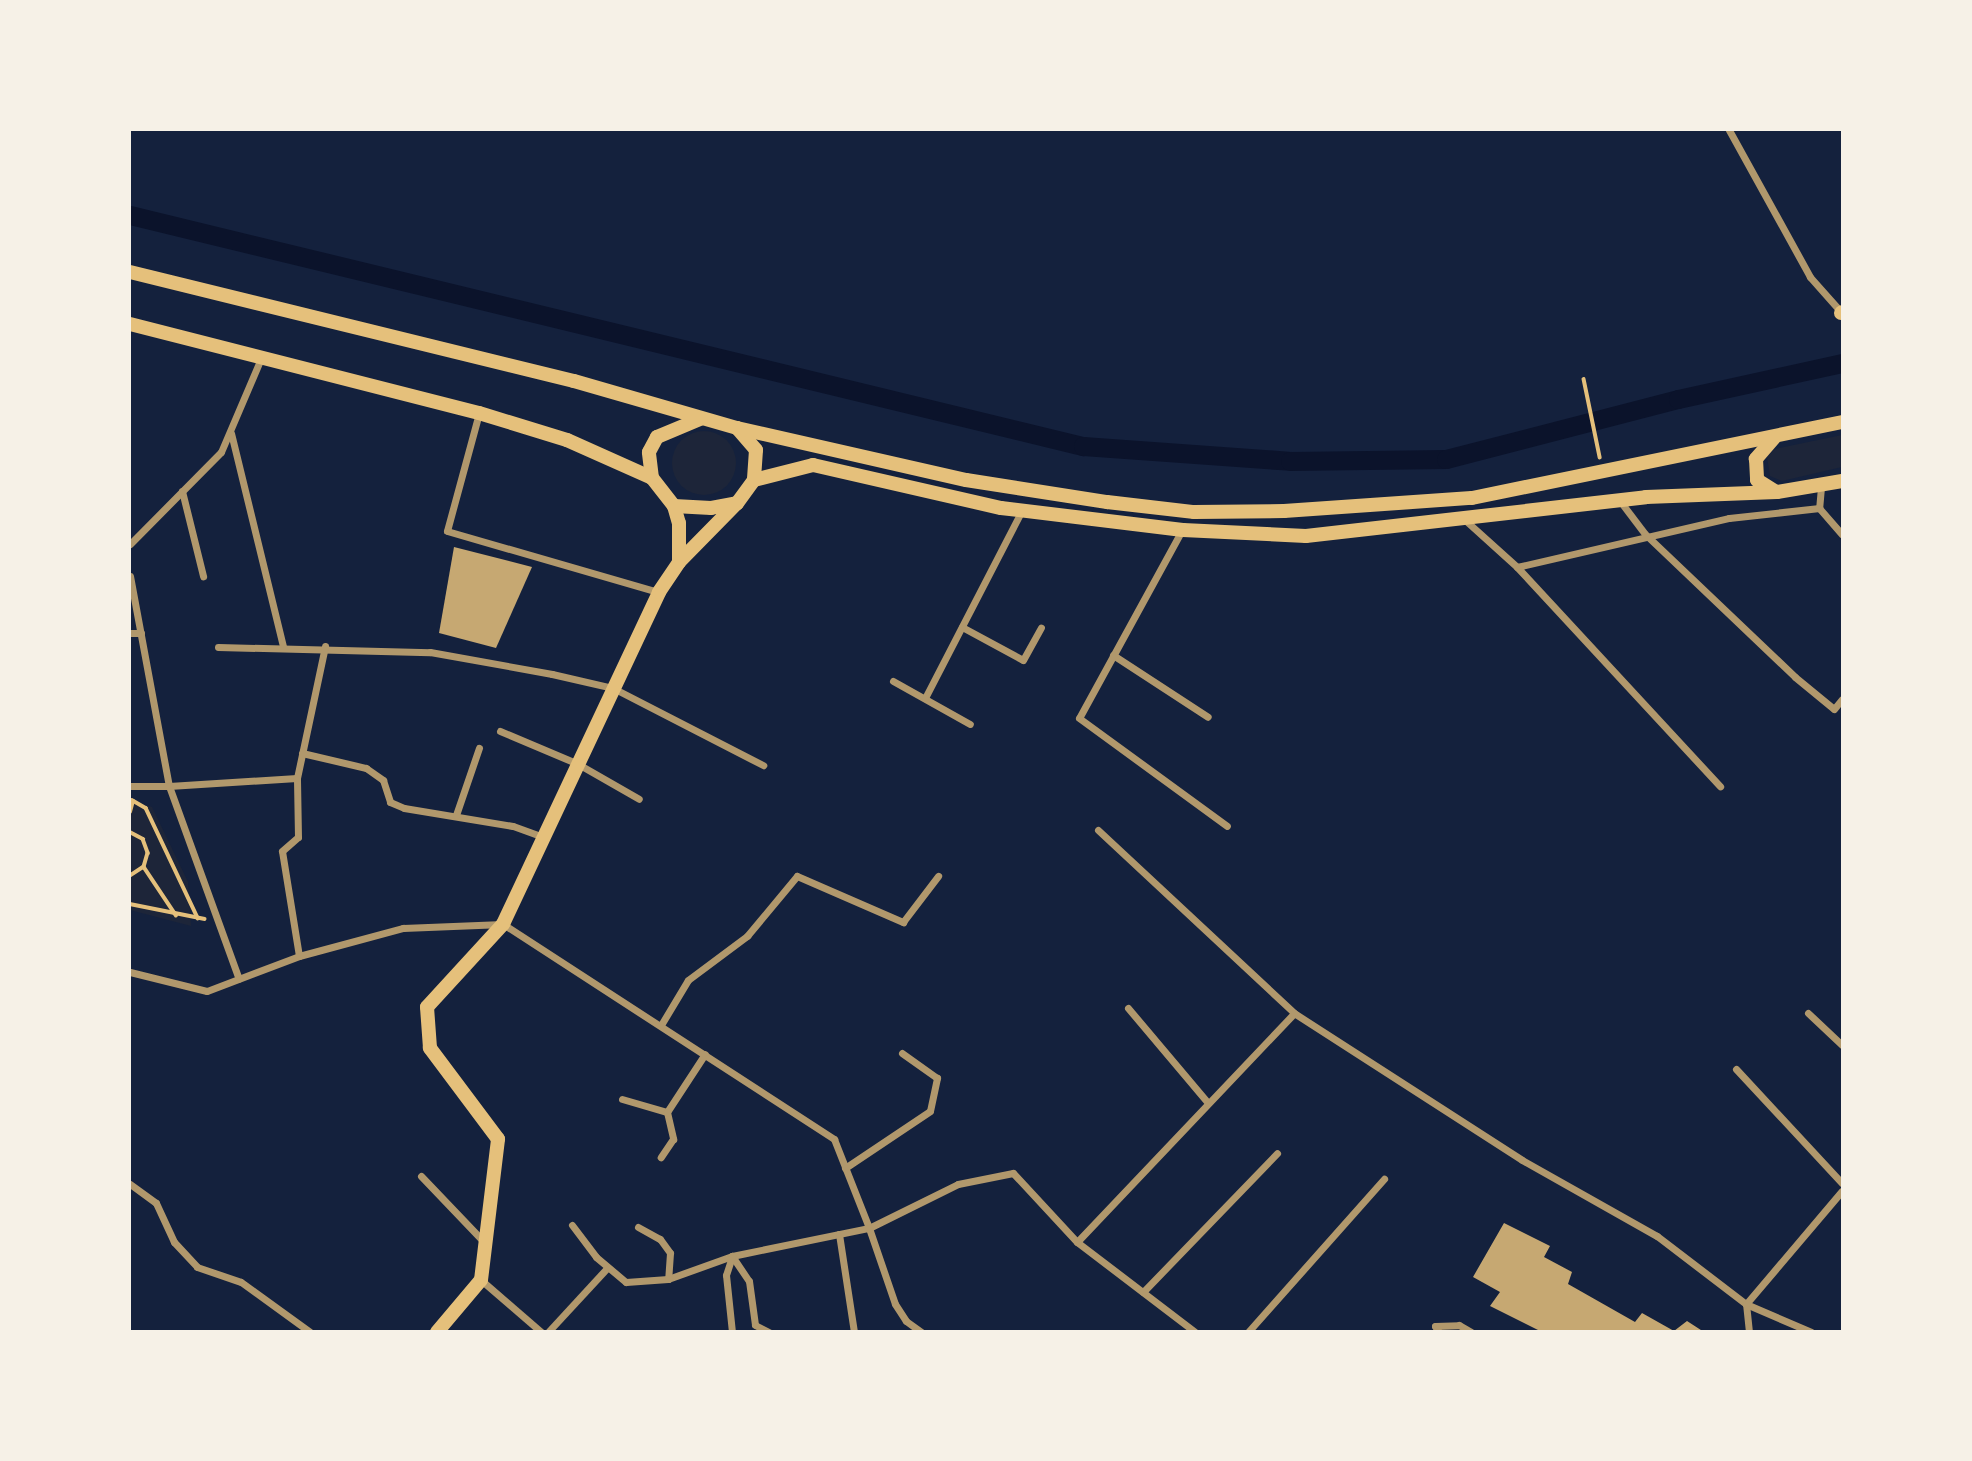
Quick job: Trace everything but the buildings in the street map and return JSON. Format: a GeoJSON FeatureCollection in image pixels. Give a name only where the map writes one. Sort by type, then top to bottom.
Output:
{"type":"FeatureCollection","features":[{"type":"Feature","properties":{"kind":"main road"},"geometry":{"type":"LineString","coordinates":[[130,272],[574,381],[699,419],[966,480],[1194,512],[1284,511],[1472,498],[1843,422]]}},
{"type":"Feature","properties":{"kind":"main road"},"geometry":{"type":"LineString","coordinates":[[130,324],[479,413],[566,440],[652,478],[674,506],[679,523],[679,562]]}},
{"type":"Feature","properties":{"kind":"main road"},"geometry":{"type":"LineString","coordinates":[[652,478],[649,452],[657,437],[699,419]]}},
{"type":"Feature","properties":{"kind":"main road"},"geometry":{"type":"LineString","coordinates":[[437,1332],[481,1280],[489,1247],[498,1139],[430,1048],[427,1007],[503,924],[659,592],[679,562],[737,503],[754,480],[756,450],[737,428]]}},
{"type":"Feature","properties":{"kind":"main road"},"geometry":{"type":"LineString","coordinates":[[1774,438],[1756,459],[1757,480],[1777,492]]}},
{"type":"Feature","properties":{"kind":"main road"},"geometry":{"type":"LineString","coordinates":[[754,480],[813,465],[1022,510],[1183,530],[1306,536],[1620,501],[1777,492],[1821,487],[1843,481]]}},
{"type":"Feature","properties":{"kind":"main road"},"geometry":{"type":"LineString","coordinates":[[674,506],[711,508],[737,503]]}},
{"type":"Feature","properties":{"kind":"street"},"geometry":{"type":"LineString","coordinates":[[1730,130],[1810,277],[1842,313]]}},
{"type":"Feature","properties":{"kind":"street"},"geometry":{"type":"LineString","coordinates":[[130,544],[221,452],[261,358]]}},
{"type":"Feature","properties":{"kind":"street"},"geometry":{"type":"LineString","coordinates":[[479,413],[447,531],[659,592]]}},
{"type":"Feature","properties":{"kind":"street"},"geometry":{"type":"LineString","coordinates":[[230,432],[283,646]]}},
{"type":"Feature","properties":{"kind":"street"},"geometry":{"type":"LineString","coordinates":[[1821,487],[1819,508],[1843,534]]}},
{"type":"Feature","properties":{"kind":"street"},"geometry":{"type":"LineString","coordinates":[[182,491],[203,576]]}},
{"type":"Feature","properties":{"kind":"street"},"geometry":{"type":"LineString","coordinates":[[1620,501],[1645,534],[1795,677],[1835,709],[1843,699]]}},
{"type":"Feature","properties":{"kind":"street"},"geometry":{"type":"LineString","coordinates":[[1517,567],[1645,534],[1729,518],[1819,508]]}},
{"type":"Feature","properties":{"kind":"street"},"geometry":{"type":"LineString","coordinates":[[925,698],[1022,510]]}},
{"type":"Feature","properties":{"kind":"street"},"geometry":{"type":"LineString","coordinates":[[1465,520],[1517,567],[1720,786]]}},
{"type":"Feature","properties":{"kind":"street"},"geometry":{"type":"LineString","coordinates":[[1183,530],[1079,718],[1227,826]]}},
{"type":"Feature","properties":{"kind":"street"},"geometry":{"type":"LineString","coordinates":[[130,576],[169,786],[214,920],[239,979]]}},
{"type":"Feature","properties":{"kind":"street"},"geometry":{"type":"LineString","coordinates":[[962,627],[1023,660],[1041,628]]}},
{"type":"Feature","properties":{"kind":"street"},"geometry":{"type":"LineString","coordinates":[[130,633],[141,633]]}},
{"type":"Feature","properties":{"kind":"street"},"geometry":{"type":"LineString","coordinates":[[299,956],[282,851],[298,837],[297,778],[325,646]]}},
{"type":"Feature","properties":{"kind":"street"},"geometry":{"type":"LineString","coordinates":[[218,647],[325,646],[430,652],[613,688],[764,765]]}},
{"type":"Feature","properties":{"kind":"street"},"geometry":{"type":"LineString","coordinates":[[1113,655],[1208,717]]}},
{"type":"Feature","properties":{"kind":"street"},"geometry":{"type":"LineString","coordinates":[[893,681],[970,724]]}},
{"type":"Feature","properties":{"kind":"street"},"geometry":{"type":"LineString","coordinates":[[500,732],[578,764],[639,799]]}},
{"type":"Feature","properties":{"kind":"street"},"geometry":{"type":"LineString","coordinates":[[456,815],[479,748]]}},
{"type":"Feature","properties":{"kind":"street"},"geometry":{"type":"LineString","coordinates":[[302,753],[366,768],[383,780],[390,802],[404,808],[513,826],[544,837]]}},
{"type":"Feature","properties":{"kind":"street"},"geometry":{"type":"LineString","coordinates":[[130,786],[297,778]]}},
{"type":"Feature","properties":{"kind":"street"},"geometry":{"type":"LineString","coordinates":[[1098,830],[1294,1013],[1522,1160],[1657,1236],[1746,1304],[1811,1332]]}},
{"type":"Feature","properties":{"kind":"street"},"geometry":{"type":"LineString","coordinates":[[661,1025],[688,980],[747,936],[797,876],[903,922],[938,876]]}},
{"type":"Feature","properties":{"kind":"street"},"geometry":{"type":"LineString","coordinates":[[130,972],[207,991],[299,956],[403,928],[503,924],[834,1139],[895,1304],[906,1321],[921,1332]]}},
{"type":"Feature","properties":{"kind":"street"},"geometry":{"type":"LineString","coordinates":[[1128,1008],[1208,1103]]}},
{"type":"Feature","properties":{"kind":"street"},"geometry":{"type":"LineString","coordinates":[[1077,1242],[1294,1013]]}},
{"type":"Feature","properties":{"kind":"street"},"geometry":{"type":"LineString","coordinates":[[1808,1013],[1843,1045]]}},
{"type":"Feature","properties":{"kind":"street"},"geometry":{"type":"LineString","coordinates":[[845,1168],[930,1111],[937,1078],[902,1053]]}},
{"type":"Feature","properties":{"kind":"street"},"geometry":{"type":"LineString","coordinates":[[661,1157],[673,1139],[667,1112],[705,1054]]}},
{"type":"Feature","properties":{"kind":"street"},"geometry":{"type":"LineString","coordinates":[[1736,1069],[1843,1183]]}},
{"type":"Feature","properties":{"kind":"street"},"geometry":{"type":"LineString","coordinates":[[622,1100],[667,1112]]}},
{"type":"Feature","properties":{"kind":"street"},"geometry":{"type":"LineString","coordinates":[[1143,1292],[1277,1153]]}},
{"type":"Feature","properties":{"kind":"street"},"geometry":{"type":"LineString","coordinates":[[572,1225],[608,1267],[626,1282],[667,1279],[732,1256],[869,1228],[958,1184],[1013,1173],[1077,1242],[1195,1332]]}},
{"type":"Feature","properties":{"kind":"street"},"geometry":{"type":"LineString","coordinates":[[421,1176],[489,1247]]}},
{"type":"Feature","properties":{"kind":"street"},"geometry":{"type":"LineString","coordinates":[[1248,1332],[1384,1180]]}},
{"type":"Feature","properties":{"kind":"street"},"geometry":{"type":"LineString","coordinates":[[130,1184],[156,1203],[173,1242],[197,1267],[241,1282],[310,1332]]}},
{"type":"Feature","properties":{"kind":"street"},"geometry":{"type":"LineString","coordinates":[[1749,1332],[1746,1304],[1843,1191]]}},
{"type":"Feature","properties":{"kind":"street"},"geometry":{"type":"LineString","coordinates":[[638,1227],[660,1239],[670,1253],[667,1279]]}},
{"type":"Feature","properties":{"kind":"street"},"geometry":{"type":"LineString","coordinates":[[839,1234],[854,1332]]}},
{"type":"Feature","properties":{"kind":"street"},"geometry":{"type":"LineString","coordinates":[[732,1256],[726,1275],[732,1332]]}},
{"type":"Feature","properties":{"kind":"street"},"geometry":{"type":"LineString","coordinates":[[732,1256],[749,1281],[755,1325],[769,1332]]}},
{"type":"Feature","properties":{"kind":"street"},"geometry":{"type":"LineString","coordinates":[[548,1332],[608,1267]]}},
{"type":"Feature","properties":{"kind":"street"},"geometry":{"type":"LineString","coordinates":[[481,1280],[541,1332]]}},
{"type":"Feature","properties":{"kind":"street"},"geometry":{"type":"LineString","coordinates":[[1439,1332],[1435,1326],[1460,1325],[1471,1332]]}},
{"type":"Feature","properties":{"kind":"path"},"geometry":{"type":"LineString","coordinates":[[1584,379],[1600,460]]}},
{"type":"Feature","properties":{"kind":"path"},"geometry":{"type":"LineString","coordinates":[[130,800],[146,808],[198,918]]}},
{"type":"Feature","properties":{"kind":"path"},"geometry":{"type":"LineString","coordinates":[[130,832],[147,846],[144,867],[177,916]]}},
{"type":"Feature","properties":{"kind":"path"},"geometry":{"type":"LineString","coordinates":[[130,876],[144,867]]}},
{"type":"Feature","properties":{"kind":"path"},"geometry":{"type":"LineString","coordinates":[[130,904],[177,916],[214,920]]}},
{"type":"Feature","properties":{"kind":"shaded area"},"geometry":{"type":"Polygon","coordinates":[[[704,431],[727,440],[736,463],[727,486],[704,495],[681,486],[672,463],[681,440],[704,431]]]}},
{"type":"Feature","properties":{"kind":"shaded area"},"geometry":{"type":"Polygon","coordinates":[[[1842,435],[1842,467],[1782,481],[1770,476],[1767,457],[1775,449],[1842,435]]]}},
{"type":"Feature","properties":{"kind":"shaded area"},"geometry":{"type":"Polygon","coordinates":[[[130,800],[152,807],[188,882],[191,926],[130,910],[130,800]]]}},
{"type":"Feature","properties":{"kind":"waterway"},"geometry":{"type":"LineString","coordinates":[[130,215],[1083,446],[1290,461],[1446,459],[1678,399],[1842,363]]}}]}
